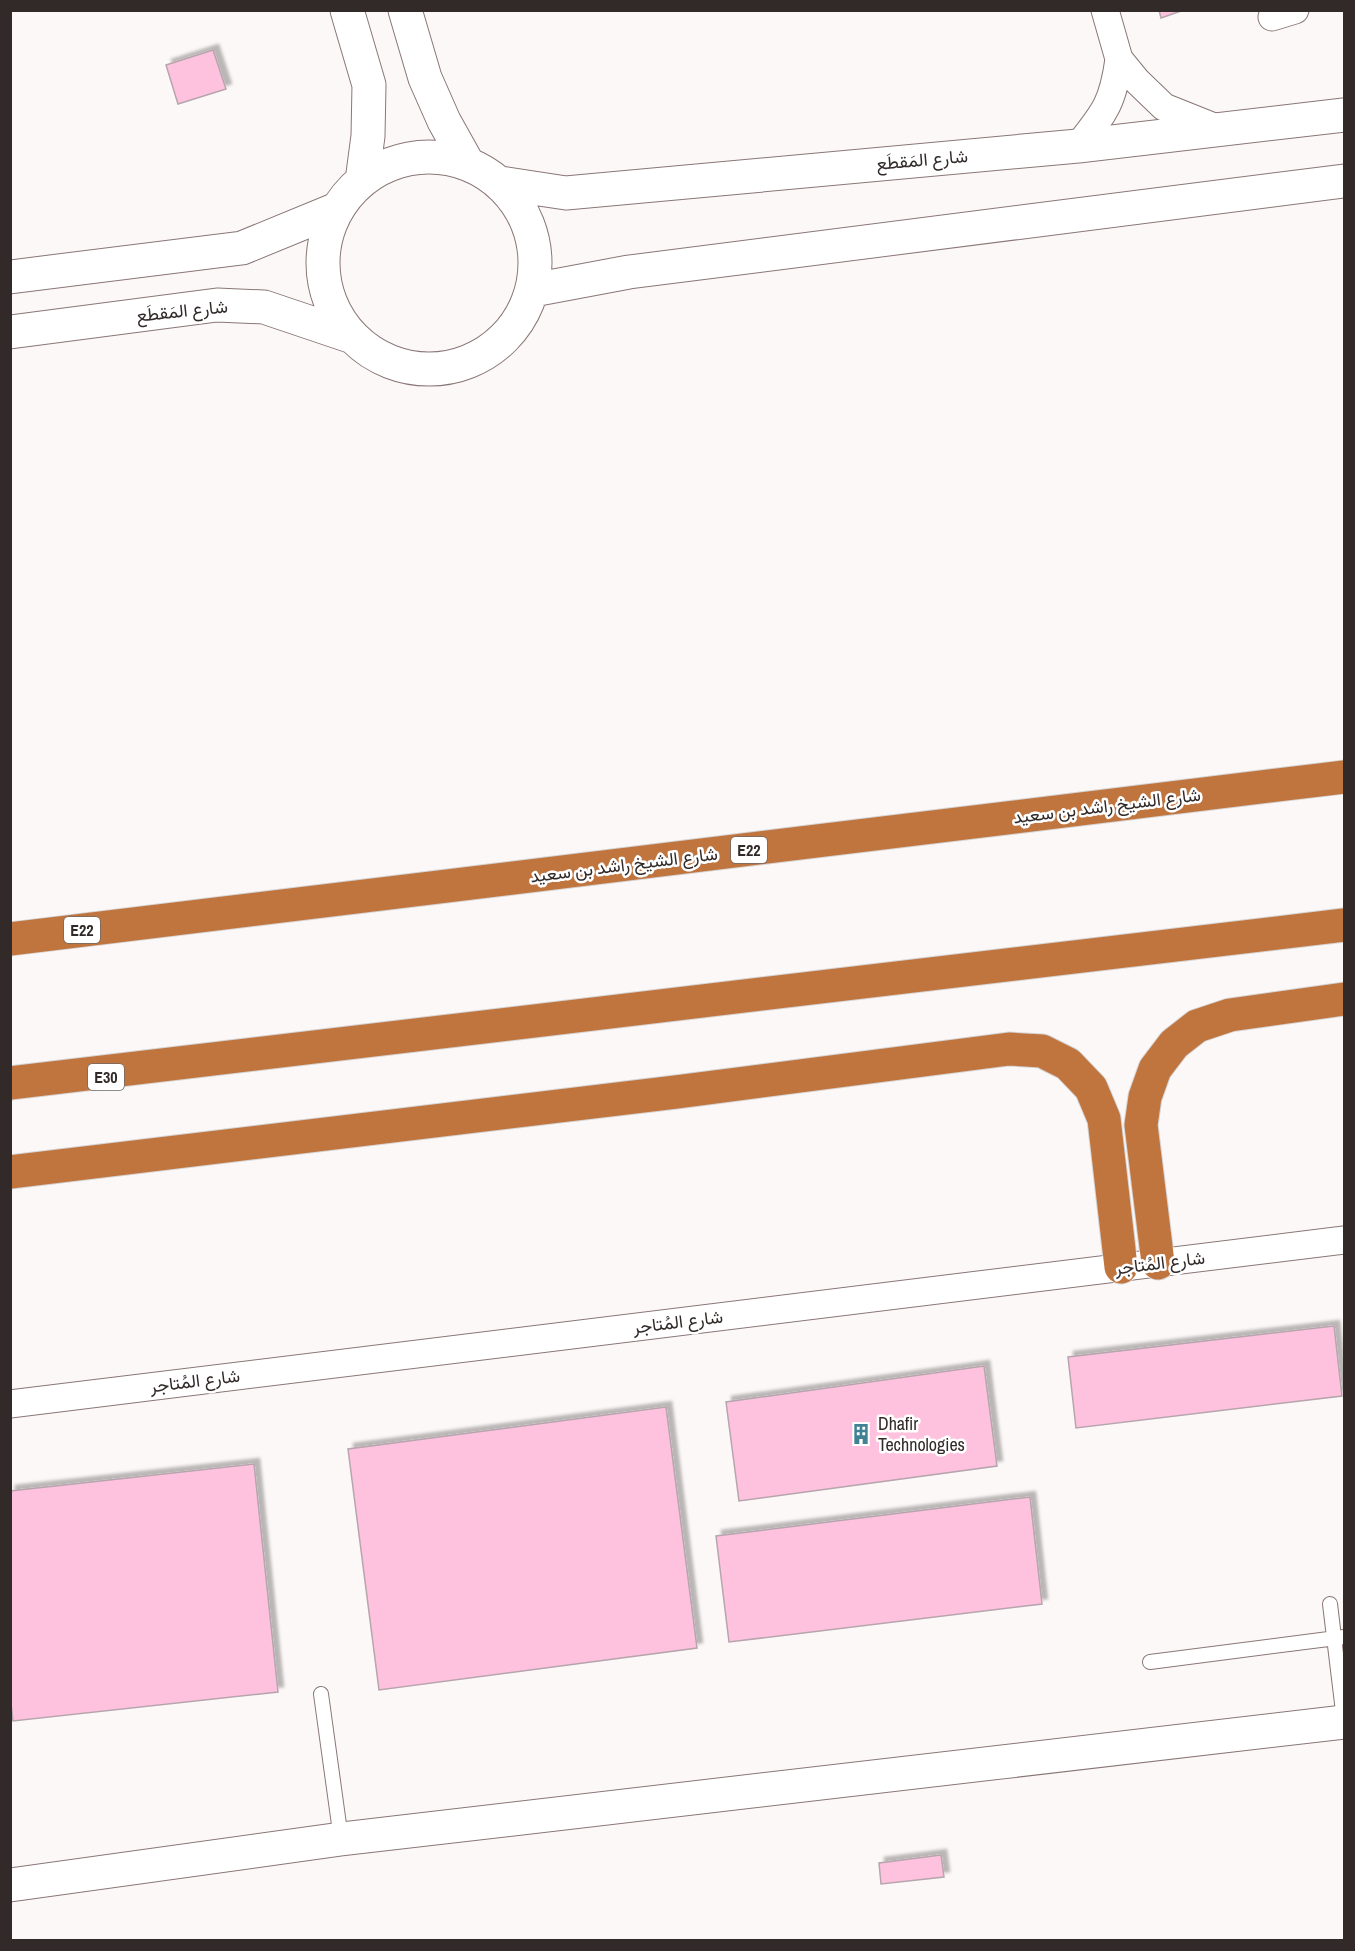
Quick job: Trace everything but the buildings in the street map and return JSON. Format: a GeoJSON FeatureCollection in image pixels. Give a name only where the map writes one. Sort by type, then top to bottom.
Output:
{"type":"FeatureCollection","features":[{"type":"Feature","properties":{"kind":"highway","name":"شارع الشيخ راشد بن سعيد"},"geometry":{"type":"LineString","coordinates":[[154,922],[1344,777]]}},
{"type":"Feature","properties":{"kind":"highway"},"geometry":{"type":"LineString","coordinates":[[10,933],[154,922]]}},
{"type":"Feature","properties":{"kind":"highway","name":"E22"},"geometry":{"type":"LineString","coordinates":[[10,939],[154,922]]}},
{"type":"Feature","properties":{"kind":"highway"},"geometry":{"type":"LineString","coordinates":[[10,1083],[1344,925]]}},
{"type":"Feature","properties":{"kind":"highway"},"geometry":{"type":"LineString","coordinates":[[1158,1263],[1141,1125],[1145,1097],[1155,1070],[1173,1044],[1197,1026],[1230,1015],[1344,999]]}},
{"type":"Feature","properties":{"kind":"highway"},"geometry":{"type":"LineString","coordinates":[[10,1172],[1009,1049],[1042,1052],[1068,1064],[1091,1088],[1104,1119],[1121,1267]]}},
{"type":"Feature","properties":{"kind":"highway","name":"E30"},"geometry":{"type":"LineString","coordinates":[[10,1094],[201,1061]]}},
{"type":"Feature","properties":{"kind":"street"},"geometry":{"type":"LineString","coordinates":[[347,10],[369,85],[368,136],[362,181]]}},
{"type":"Feature","properties":{"kind":"street"},"geometry":{"type":"LineString","coordinates":[[405,10],[425,78],[444,122],[468,164]]}},
{"type":"Feature","properties":{"kind":"street"},"geometry":{"type":"LineString","coordinates":[[1105,10],[1119,59],[1137,81],[1164,107],[1223,130]]}},
{"type":"Feature","properties":{"kind":"street"},"geometry":{"type":"LineString","coordinates":[[1078,146],[1104,113],[1115,87],[1119,59]]}},
{"type":"Feature","properties":{"kind":"street","name":"شارع المَقطَع"},"geometry":{"type":"LineString","coordinates":[[500,183],[566,193],[1078,146],[1344,115]]}},
{"type":"Feature","properties":{"kind":"street"},"geometry":{"type":"LineString","coordinates":[[441,157],[468,164],[500,183],[524,213],[536,251],[533,290],[517,325],[489,352],[454,368],[417,369],[380,359],[350,336],[332,307],[323,275],[324,241],[337,209],[362,181],[386,166],[413,158],[441,157]]}},
{"type":"Feature","properties":{"kind":"street"},"geometry":{"type":"LineString","coordinates":[[533,290],[629,272],[1344,181]]}},
{"type":"Feature","properties":{"kind":"street"},"geometry":{"type":"LineString","coordinates":[[10,276],[242,248],[337,209]]}},
{"type":"Feature","properties":{"kind":"street","name":"شارع المَقطَع"},"geometry":{"type":"LineString","coordinates":[[10,332],[218,305],[264,307],[350,336]]}},
{"type":"Feature","properties":{"kind":"street","name":"شارع المُتاجر"},"geometry":{"type":"LineString","coordinates":[[10,1404],[1344,1240]]}},
{"type":"Feature","properties":{"kind":"street"},"geometry":{"type":"LineString","coordinates":[[10,1885],[341,1839],[1344,1721]]}},
{"type":"Feature","properties":{"kind":"lane"},"geometry":{"type":"LineString","coordinates":[[1330,1604],[1339,1638],[1344,1721]]}},
{"type":"Feature","properties":{"kind":"lane"},"geometry":{"type":"LineString","coordinates":[[1150,1662],[1339,1638]]}},
{"type":"Feature","properties":{"kind":"lane"},"geometry":{"type":"LineString","coordinates":[[321,1694],[341,1839]]}},
{"type":"Feature","properties":{"kind":"place","name":"Dhafir Technologies"},"geometry":{"type":"Point","coordinates":[861,1434]}}]}
